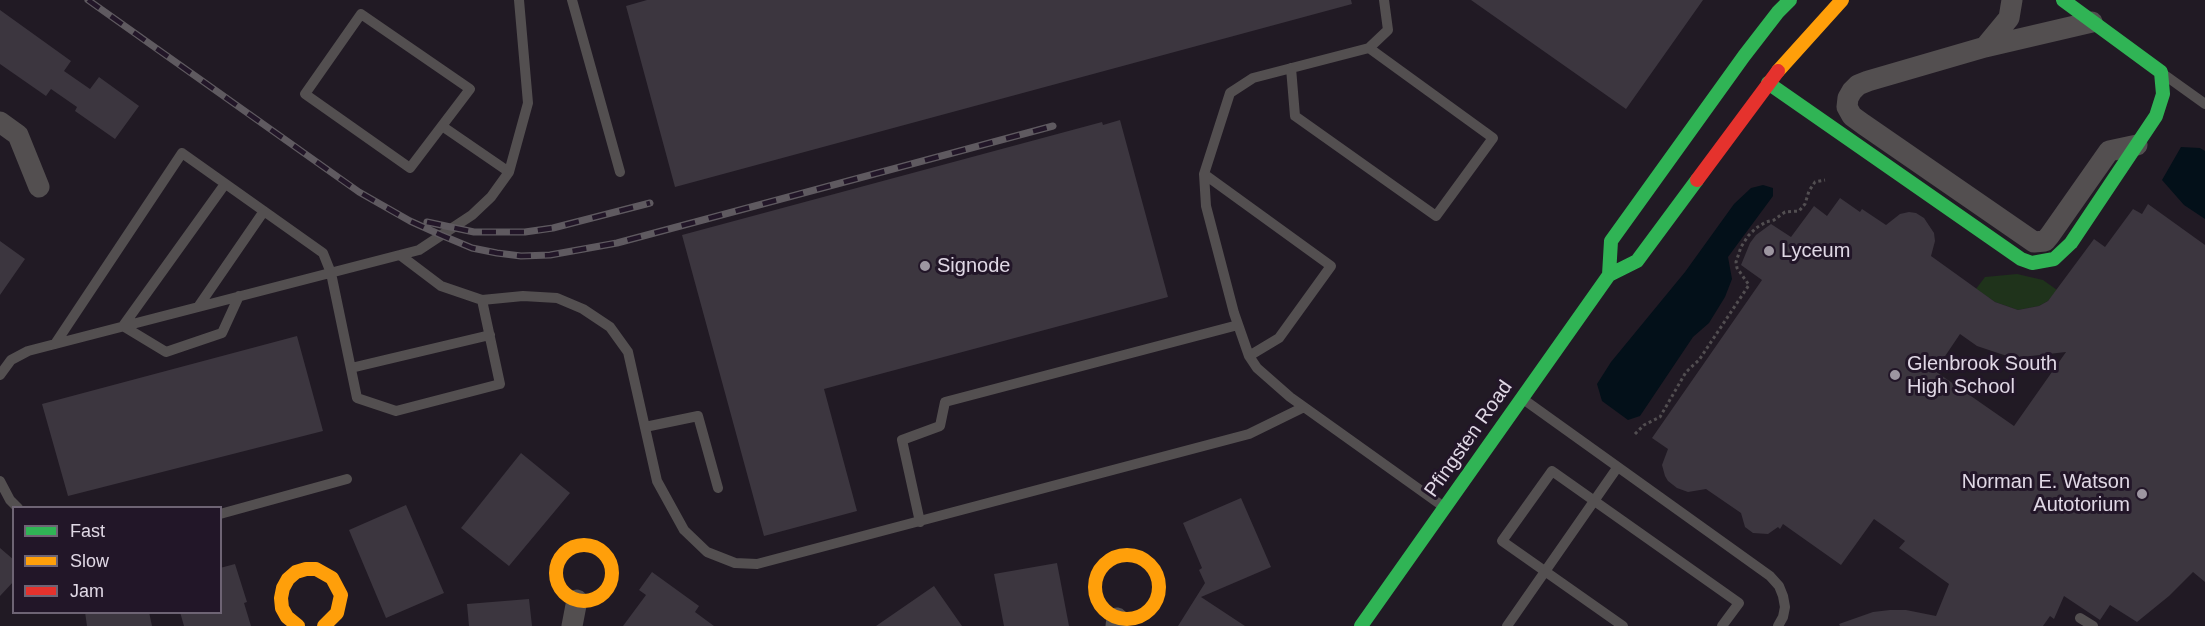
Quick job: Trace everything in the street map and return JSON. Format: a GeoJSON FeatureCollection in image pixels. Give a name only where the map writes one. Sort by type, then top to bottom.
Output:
{"type":"FeatureCollection","features":[{"type":"Feature","properties":{"kind":"street"},"geometry":{"type":"LineString","coordinates":[[1790,0],[1744,56],[1611,241],[1609,274],[1637,261],[1768,83],[1792,53],[1842,0]]}},
{"type":"Feature","properties":{"kind":"street"},"geometry":{"type":"LineString","coordinates":[[1985,47],[2009,18],[2012,0]]}},
{"type":"Feature","properties":{"kind":"street"},"geometry":{"type":"LineString","coordinates":[[1768,83],[2021,259],[2032,263],[2054,259],[2063,252],[2137,145],[2161,106],[2163,94],[2161,72],[2063,0]]}},
{"type":"Feature","properties":{"kind":"street"},"geometry":{"type":"LineString","coordinates":[[2092,22],[1985,47],[1858,85],[1848,98],[1847,107],[1852,116],[2034,242],[2045,241],[2050,235],[2109,151],[2137,145]]}},
{"type":"Feature","properties":{"kind":"street"},"geometry":{"type":"LineString","coordinates":[[0,122],[18,135],[39,187]]}},
{"type":"Feature","properties":{"kind":"street","name":"Pfingsten Road"},"geometry":{"type":"LineString","coordinates":[[1361,626],[1609,274]]}},
{"type":"Feature","properties":{"kind":"street"},"geometry":{"type":"LineString","coordinates":[[589,545],[605,554],[610,562],[611,579],[602,594],[595,599],[577,600],[561,590],[556,571],[558,562],[570,548],[589,545]]}},
{"type":"Feature","properties":{"kind":"street"},"geometry":{"type":"LineString","coordinates":[[1125,555],[1136,556],[1146,561],[1158,577],[1158,597],[1154,606],[1138,618],[1117,622],[1100,605],[1095,584],[1098,573],[1114,558],[1125,555]]}},
{"type":"Feature","properties":{"kind":"street"},"geometry":{"type":"LineString","coordinates":[[298,626],[287,617],[282,608],[283,588],[288,579],[296,573],[316,569],[332,578],[341,595],[337,613],[324,626]]}},
{"type":"Feature","properties":{"kind":"street"},"geometry":{"type":"LineString","coordinates":[[572,626],[577,600]]}},
{"type":"Feature","properties":{"kind":"lane"},"geometry":{"type":"LineString","coordinates":[[0,375],[11,360],[28,351],[418,250],[472,215],[491,197],[509,172],[528,103],[519,0]]}},
{"type":"Feature","properties":{"kind":"lane"},"geometry":{"type":"LineString","coordinates":[[572,0],[620,172]]}},
{"type":"Feature","properties":{"kind":"lane"},"geometry":{"type":"LineString","coordinates":[[1384,0],[1388,30],[1369,48],[1253,78],[1230,93],[1204,174],[1206,206],[1238,326],[1249,356],[1257,368],[1304,407],[1444,507]]}},
{"type":"Feature","properties":{"kind":"lane"},"geometry":{"type":"LineString","coordinates":[[362,14],[470,89],[442,126],[410,168],[305,94],[362,14]]}},
{"type":"Feature","properties":{"kind":"lane"},"geometry":{"type":"LineString","coordinates":[[1291,68],[1295,116],[1436,216],[1492,138],[1369,48]]}},
{"type":"Feature","properties":{"kind":"lane"},"geometry":{"type":"LineString","coordinates":[[2161,72],[2205,104]]}},
{"type":"Feature","properties":{"kind":"lane"},"geometry":{"type":"LineString","coordinates":[[442,126],[509,172]]}},
{"type":"Feature","properties":{"kind":"lane"},"geometry":{"type":"LineString","coordinates":[[55,344],[182,153],[323,253],[331,273],[357,398],[396,411],[500,384],[482,300]]}},
{"type":"Feature","properties":{"kind":"lane"},"geometry":{"type":"LineString","coordinates":[[1204,174],[1331,266],[1279,338],[1249,356]]}},
{"type":"Feature","properties":{"kind":"lane"},"geometry":{"type":"LineString","coordinates":[[123,326],[225,184]]}},
{"type":"Feature","properties":{"kind":"lane"},"geometry":{"type":"LineString","coordinates":[[198,307],[264,211]]}},
{"type":"Feature","properties":{"kind":"lane"},"geometry":{"type":"LineString","coordinates":[[400,255],[441,286],[482,300],[523,296],[557,298],[583,309],[610,327],[628,352],[657,481],[684,530],[707,552],[735,563],[757,564],[1249,434],[1304,407]]}},
{"type":"Feature","properties":{"kind":"lane"},"geometry":{"type":"LineString","coordinates":[[123,326],[166,352],[222,333],[239,296]]}},
{"type":"Feature","properties":{"kind":"lane"},"geometry":{"type":"LineString","coordinates":[[921,522],[902,441],[940,426],[945,402],[1238,326]]}},
{"type":"Feature","properties":{"kind":"lane"},"geometry":{"type":"LineString","coordinates":[[351,368],[490,335]]}},
{"type":"Feature","properties":{"kind":"lane"},"geometry":{"type":"LineString","coordinates":[[1522,398],[1770,576],[1779,585],[1785,607],[1778,626]]}},
{"type":"Feature","properties":{"kind":"lane"},"geometry":{"type":"LineString","coordinates":[[645,426],[698,416],[718,488]]}},
{"type":"Feature","properties":{"kind":"lane"},"geometry":{"type":"LineString","coordinates":[[1507,626],[1617,468]]}},
{"type":"Feature","properties":{"kind":"lane"},"geometry":{"type":"LineString","coordinates":[[1623,626],[1502,541],[1552,471],[1739,603],[1722,626]]}},
{"type":"Feature","properties":{"kind":"lane"},"geometry":{"type":"LineString","coordinates":[[222,513],[346,479]]}},
{"type":"Feature","properties":{"kind":"lane"},"geometry":{"type":"LineString","coordinates":[[0,481],[10,500],[17,506]]}},
{"type":"Feature","properties":{"kind":"lane"},"geometry":{"type":"LineString","coordinates":[[2079,618],[2093,626]]}},
{"type":"Feature","properties":{"kind":"path"},"geometry":{"type":"LineString","coordinates":[[1635,434],[1644,425],[1660,417],[1686,372],[1699,360],[1749,285],[1737,268],[1736,262],[1748,236],[1756,228],[1785,212],[1799,211],[1805,204],[1815,182],[1825,180]]}},
{"type":"Feature","properties":{"kind":"green space"},"geometry":{"type":"Polygon","coordinates":[[[2017,274],[2043,280],[2057,290],[2048,301],[2039,306],[2018,310],[1995,302],[1976,289],[1985,277],[2017,274]]]}},
{"type":"Feature","properties":{"kind":"shaded area"},"geometry":{"type":"Polygon","coordinates":[[[2181,147],[2200,148],[2205,151],[2205,219],[2184,205],[2162,180],[2181,147]]]}},
{"type":"Feature","properties":{"kind":"shaded area"},"geometry":{"type":"Polygon","coordinates":[[[1763,185],[1773,188],[1773,196],[1728,257],[1732,279],[1725,297],[1709,323],[1693,337],[1640,416],[1628,420],[1602,401],[1597,384],[1611,362],[1685,272],[1734,204],[1751,188],[1763,185]]]}},
{"type":"Feature","properties":{"kind":"building"},"geometry":{"type":"Polygon","coordinates":[[[647,0],[1351,0],[1352,4],[675,187],[626,6],[647,0]]]}},
{"type":"Feature","properties":{"kind":"building"},"geometry":{"type":"Polygon","coordinates":[[[1471,0],[1703,0],[1626,109],[1471,0]]]}},
{"type":"Feature","properties":{"kind":"building"},"geometry":{"type":"Polygon","coordinates":[[[0,10],[71,61],[64,71],[90,89],[99,77],[139,106],[115,139],[75,111],[77,107],[51,89],[46,96],[0,64],[0,10]]]}},
{"type":"Feature","properties":{"kind":"building"},"geometry":{"type":"Polygon","coordinates":[[[1120,120],[1168,297],[824,389],[857,511],[764,536],[682,235],[1102,122],[1103,125],[1120,120]]]}},
{"type":"Feature","properties":{"kind":"building","name":"Glenbrook South High School"},"geometry":{"type":"Polygon","coordinates":[[[1840,198],[1860,212],[1862,209],[1886,225],[1900,214],[1916,213],[1924,218],[1934,233],[1935,241],[1931,256],[1995,302],[2018,310],[2039,306],[2048,301],[2094,239],[2105,247],[2133,209],[2142,214],[2148,204],[2205,245],[2205,582],[2193,572],[2169,596],[2137,622],[2110,605],[2100,620],[2064,596],[2054,619],[2050,616],[2043,626],[1840,626],[1839,624],[1873,612],[1890,610],[1906,610],[1936,616],[1949,584],[1899,548],[1905,541],[1874,519],[1841,565],[1783,524],[1780,529],[1778,527],[1768,534],[1753,533],[1745,527],[1741,513],[1706,489],[1688,492],[1668,481],[1662,465],[1668,449],[1652,438],[1762,280],[1741,265],[1750,243],[1756,235],[1771,224],[1791,237],[1814,206],[1827,216],[1840,198]],[[1960,334],[1935,371],[2014,426],[2066,352],[2022,357],[2007,356],[1977,346],[1960,334]]]}},
{"type":"Feature","properties":{"kind":"building"},"geometry":{"type":"Polygon","coordinates":[[[0,241],[25,259],[0,295],[0,241]]]}},
{"type":"Feature","properties":{"kind":"building"},"geometry":{"type":"Polygon","coordinates":[[[297,336],[323,431],[68,496],[42,404],[297,336]]]}},
{"type":"Feature","properties":{"kind":"building"},"geometry":{"type":"Polygon","coordinates":[[[521,453],[570,493],[509,566],[461,528],[521,453]]]}},
{"type":"Feature","properties":{"kind":"building"},"geometry":{"type":"Polygon","coordinates":[[[1241,498],[1271,567],[1201,597],[1245,626],[1178,626],[1205,583],[1199,570],[1202,568],[1183,523],[1241,498]]]}},
{"type":"Feature","properties":{"kind":"building"},"geometry":{"type":"Polygon","coordinates":[[[406,505],[444,593],[386,618],[349,530],[406,505]]]}},
{"type":"Feature","properties":{"kind":"building"},"geometry":{"type":"Polygon","coordinates":[[[0,548],[12,558],[12,583],[0,596],[0,548]]]}},
{"type":"Feature","properties":{"kind":"building"},"geometry":{"type":"Polygon","coordinates":[[[1057,563],[1069,626],[1004,626],[994,574],[1057,563]]]}},
{"type":"Feature","properties":{"kind":"building"},"geometry":{"type":"Polygon","coordinates":[[[235,564],[247,602],[244,603],[251,626],[184,626],[181,614],[222,614],[222,567],[235,564]]]}},
{"type":"Feature","properties":{"kind":"building"},"geometry":{"type":"Polygon","coordinates":[[[652,572],[699,606],[695,612],[714,626],[623,626],[646,595],[639,590],[652,572]]]}},
{"type":"Feature","properties":{"kind":"building"},"geometry":{"type":"Polygon","coordinates":[[[934,586],[962,626],[876,626],[934,586]]]}},
{"type":"Feature","properties":{"kind":"building"},"geometry":{"type":"Polygon","coordinates":[[[529,599],[532,626],[469,626],[467,604],[529,599]]]}},
{"type":"Feature","properties":{"kind":"building"},"geometry":{"type":"Polygon","coordinates":[[[85,614],[149,614],[152,626],[87,626],[85,614]]]}},
{"type":"Feature","properties":{"kind":"railway"},"geometry":{"type":"LineString","coordinates":[[88,0],[359,192],[410,221],[441,235],[472,248],[497,253],[521,256],[550,255],[617,243],[1053,126]]}},
{"type":"Feature","properties":{"kind":"railway"},"geometry":{"type":"LineString","coordinates":[[427,222],[474,232],[525,232],[553,228],[650,203]]}},
{"type":"Feature","properties":{"kind":"traffic: fast"},"geometry":{"type":"LineString","coordinates":[[1609,275],[1611,241],[1744,56],[1790,0]]}},
{"type":"Feature","properties":{"kind":"traffic: fast"},"geometry":{"type":"LineString","coordinates":[[1768,83],[2021,259],[2032,263],[2054,259],[2071,243],[2156,116],[2163,94],[2161,72],[2063,0]]}},
{"type":"Feature","properties":{"kind":"traffic: fast"},"geometry":{"type":"LineString","coordinates":[[1361,626],[1609,275],[1637,261],[1697,180]]}},
{"type":"Feature","properties":{"kind":"traffic: slow"},"geometry":{"type":"LineString","coordinates":[[1778,71],[1842,0]]}},
{"type":"Feature","properties":{"kind":"traffic: slow"},"geometry":{"type":"LineString","coordinates":[[584,545],[595,547],[604,553],[610,562],[612,573],[610,584],[604,593],[595,599],[584,601],[573,599],[564,593],[558,584],[556,573],[558,562],[564,553],[573,547],[584,545]]}},
{"type":"Feature","properties":{"kind":"traffic: slow"},"geometry":{"type":"LineString","coordinates":[[1127,555],[1139,557],[1150,564],[1157,575],[1159,587],[1157,599],[1150,610],[1139,617],[1127,619],[1115,617],[1104,610],[1097,599],[1095,587],[1097,575],[1104,564],[1115,557],[1127,555]]}},
{"type":"Feature","properties":{"kind":"traffic: slow"},"geometry":{"type":"LineString","coordinates":[[298,626],[287,617],[282,608],[281,598],[288,579],[296,572],[306,569],[316,569],[332,578],[341,595],[337,613],[324,626]]}},
{"type":"Feature","properties":{"kind":"traffic: jam"},"geometry":{"type":"LineString","coordinates":[[1697,180],[1778,71]]}},
{"type":"Feature","properties":{"kind":"place","name":"Lyceum"},"geometry":{"type":"Point","coordinates":[1769,251]}},
{"type":"Feature","properties":{"kind":"place","name":"Signode"},"geometry":{"type":"Point","coordinates":[925,266]}},
{"type":"Feature","properties":{"kind":"place","name":"Glenbrook South High School"},"geometry":{"type":"Point","coordinates":[1895,375]}},
{"type":"Feature","properties":{"kind":"place","name":"Norman E. Watson Autotorium"},"geometry":{"type":"Point","coordinates":[2142,494]}}]}
